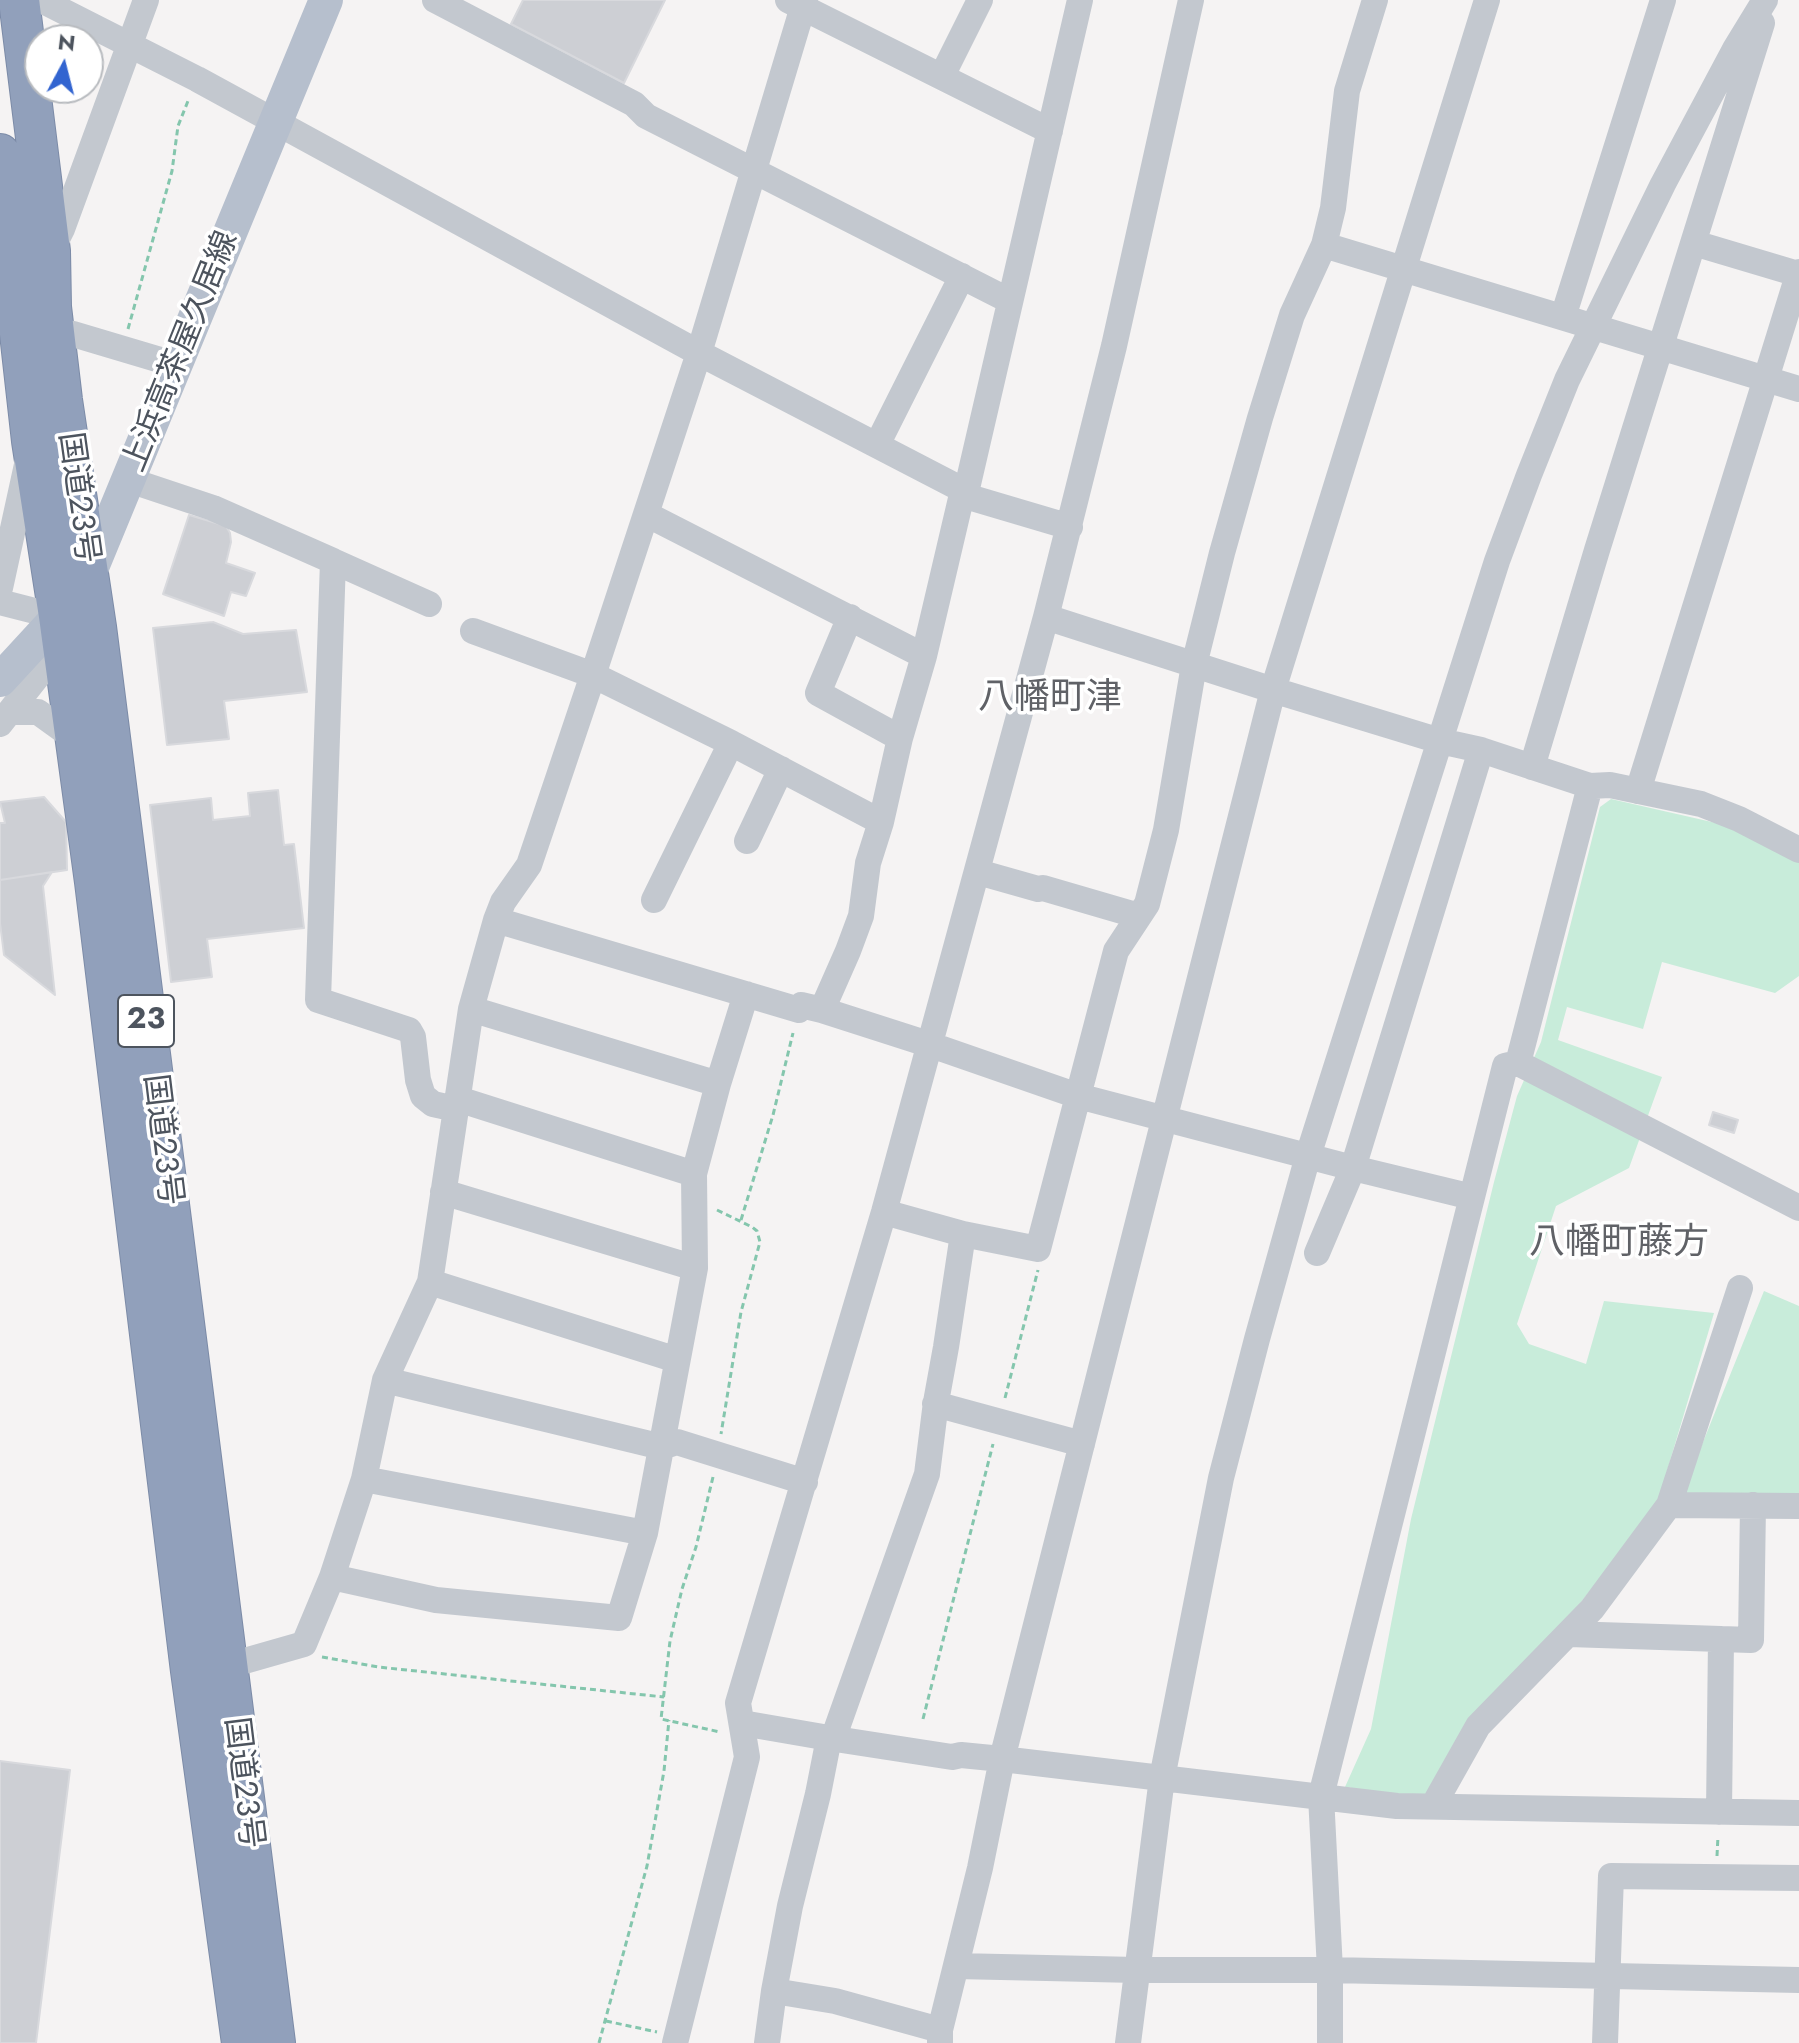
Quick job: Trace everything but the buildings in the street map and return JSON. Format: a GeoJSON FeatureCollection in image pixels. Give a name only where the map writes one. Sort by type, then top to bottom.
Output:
{"type":"FeatureCollection","features":[{"type":"Feature","properties":{"kind":"highway","name":"国道23号"},"geometry":{"type":"LineString","coordinates":[[19,0],[50,251],[51,307],[88,577],[77,622],[74,738],[209,1669],[275,2043]]}},
{"type":"Feature","properties":{"kind":"highway","name":"国道23号"},"geometry":{"type":"LineString","coordinates":[[0,154],[32,441],[77,622],[209,1669],[242,2043]]}},
{"type":"Feature","properties":{"kind":"main road","name":"上浜高茶屋久居線"},"geometry":{"type":"LineString","coordinates":[[88,577],[326,0]]}},
{"type":"Feature","properties":{"kind":"main road"},"geometry":{"type":"LineString","coordinates":[[3,706],[77,622]]}},
{"type":"Feature","properties":{"kind":"street"},"geometry":{"type":"LineString","coordinates":[[41,0],[276,121],[699,353],[963,492],[1070,527]]}},
{"type":"Feature","properties":{"kind":"street"},"geometry":{"type":"LineString","coordinates":[[50,251],[62,229],[146,0]]}},
{"type":"Feature","properties":{"kind":"street"},"geometry":{"type":"LineString","coordinates":[[435,0],[634,104],[646,116],[1010,301]]}},
{"type":"Feature","properties":{"kind":"street"},"geometry":{"type":"LineString","coordinates":[[942,76],[980,0]]}},
{"type":"Feature","properties":{"kind":"street"},"geometry":{"type":"LineString","coordinates":[[807,1009],[848,951],[861,916],[868,863],[924,656],[963,492],[968,484],[1080,0]]}},
{"type":"Feature","properties":{"kind":"street"},"geometry":{"type":"LineString","coordinates":[[676,2040],[747,1757],[738,1703],[884,1212],[1070,527],[1191,0]]}},
{"type":"Feature","properties":{"kind":"street"},"geometry":{"type":"LineString","coordinates":[[884,1212],[963,1234],[1038,1249],[1116,951],[1147,904],[1166,830],[1194,665],[1222,553],[1292,315],[1324,245],[1333,208],[1347,91],[1375,0]]}},
{"type":"Feature","properties":{"kind":"street"},"geometry":{"type":"LineString","coordinates":[[774,1991],[835,2001],[940,2036],[1002,1759],[1273,690],[1487,0]]}},
{"type":"Feature","properties":{"kind":"street"},"geometry":{"type":"LineString","coordinates":[[1563,317],[1663,0]]}},
{"type":"Feature","properties":{"kind":"street"},"geometry":{"type":"LineString","coordinates":[[1532,767],[1767,0]]}},
{"type":"Feature","properties":{"kind":"street"},"geometry":{"type":"LineString","coordinates":[[1128,2043],[1162,1778],[1221,1478],[1308,1156],[1518,503],[1567,380],[1663,184],[1735,49],[1767,0]]}},
{"type":"Feature","properties":{"kind":"street"},"geometry":{"type":"LineString","coordinates":[[209,1669],[304,1644],[332,1577],[364,1479],[385,1380],[430,1282],[471,1009],[496,920],[503,902],[529,865],[699,353],[798,2],[1050,131]]}},
{"type":"Feature","properties":{"kind":"street"},"geometry":{"type":"LineString","coordinates":[[1638,791],[1799,273],[1694,243]]}},
{"type":"Feature","properties":{"kind":"street"},"geometry":{"type":"LineString","coordinates":[[1324,245],[1799,389]]}},
{"type":"Feature","properties":{"kind":"street"},"geometry":{"type":"LineString","coordinates":[[877,445],[962,276]]}},
{"type":"Feature","properties":{"kind":"street"},"geometry":{"type":"LineString","coordinates":[[54,332],[73,334],[177,365]]}},
{"type":"Feature","properties":{"kind":"street"},"geometry":{"type":"LineString","coordinates":[[0,588],[32,441]]}},
{"type":"Feature","properties":{"kind":"street"},"geometry":{"type":"LineString","coordinates":[[129,480],[213,508],[429,604]]}},
{"type":"Feature","properties":{"kind":"street"},"geometry":{"type":"LineString","coordinates":[[646,514],[924,656]]}},
{"type":"Feature","properties":{"kind":"street"},"geometry":{"type":"LineString","coordinates":[[333,561],[318,1000],[409,1030],[413,1037],[423,1096],[433,1104],[457,1104],[694,1174]]}},
{"type":"Feature","properties":{"kind":"street"},"geometry":{"type":"LineString","coordinates":[[0,602],[77,622]]}},
{"type":"Feature","properties":{"kind":"street"},"geometry":{"type":"LineString","coordinates":[[850,617],[818,693],[900,738]]}},
{"type":"Feature","properties":{"kind":"street"},"geometry":{"type":"LineString","coordinates":[[1046,617],[1590,786],[1610,785],[1701,804],[1799,848]]}},
{"type":"Feature","properties":{"kind":"street"},"geometry":{"type":"LineString","coordinates":[[473,631],[593,675],[881,822]]}},
{"type":"Feature","properties":{"kind":"street"},"geometry":{"type":"LineString","coordinates":[[3,706],[38,712],[74,738]]}},
{"type":"Feature","properties":{"kind":"street"},"geometry":{"type":"LineString","coordinates":[[654,900],[731,743]]}},
{"type":"Feature","properties":{"kind":"street"},"geometry":{"type":"LineString","coordinates":[[1317,1253],[1353,1168],[1481,750]]}},
{"type":"Feature","properties":{"kind":"street"},"geometry":{"type":"LineString","coordinates":[[747,841],[781,769]]}},
{"type":"Feature","properties":{"kind":"street"},"geometry":{"type":"LineString","coordinates":[[1518,1063],[1590,786]]}},
{"type":"Feature","properties":{"kind":"street"},"geometry":{"type":"LineString","coordinates":[[978,872],[1139,916]]}},
{"type":"Feature","properties":{"kind":"street"},"geometry":{"type":"LineString","coordinates":[[496,920],[931,1045],[1078,1096],[1472,1197]]}},
{"type":"Feature","properties":{"kind":"street"},"geometry":{"type":"LineString","coordinates":[[332,1577],[436,1600],[619,1618],[645,1533],[695,1268],[694,1174],[746,994]]}},
{"type":"Feature","properties":{"kind":"street"},"geometry":{"type":"LineString","coordinates":[[471,1009],[718,1084]]}},
{"type":"Feature","properties":{"kind":"street"},"geometry":{"type":"LineString","coordinates":[[1330,2043],[1330,1970],[1321,1796],[1505,1066],[1518,1063],[1799,1208]]}},
{"type":"Feature","properties":{"kind":"street"},"geometry":{"type":"LineString","coordinates":[[443,1192],[695,1268]]}},
{"type":"Feature","properties":{"kind":"street"},"geometry":{"type":"LineString","coordinates":[[767,2043],[790,1906],[831,1739],[927,1474],[935,1404],[963,1234]]}},
{"type":"Feature","properties":{"kind":"street"},"geometry":{"type":"LineString","coordinates":[[430,1282],[677,1360]]}},
{"type":"Feature","properties":{"kind":"street"},"geometry":{"type":"LineString","coordinates":[[1433,1806],[1478,1726],[1592,1609],[1669,1505],[1740,1288]]}},
{"type":"Feature","properties":{"kind":"street"},"geometry":{"type":"LineString","coordinates":[[385,1380],[662,1447],[677,1442],[805,1482]]}},
{"type":"Feature","properties":{"kind":"street"},"geometry":{"type":"LineString","coordinates":[[935,1404],[1082,1444]]}},
{"type":"Feature","properties":{"kind":"street"},"geometry":{"type":"LineString","coordinates":[[364,1479],[645,1533]]}},
{"type":"Feature","properties":{"kind":"street"},"geometry":{"type":"LineString","coordinates":[[1669,1505],[1799,1506]]}},
{"type":"Feature","properties":{"kind":"street"},"geometry":{"type":"LineString","coordinates":[[1569,1634],[1751,1640],[1753,1505]]}},
{"type":"Feature","properties":{"kind":"street"},"geometry":{"type":"LineString","coordinates":[[1719,1812],[1721,1639]]}},
{"type":"Feature","properties":{"kind":"street"},"geometry":{"type":"LineString","coordinates":[[743,1730],[952,1757],[1002,1759],[1397,1806],[1799,1813]]}},
{"type":"Feature","properties":{"kind":"street"},"geometry":{"type":"LineString","coordinates":[[1603,2041],[1611,1876],[1799,1878]]}},
{"type":"Feature","properties":{"kind":"street"},"geometry":{"type":"LineString","coordinates":[[956,1966],[1799,1980]]}},
{"type":"Feature","properties":{"kind":"path"},"geometry":{"type":"LineString","coordinates":[[122,349],[172,171],[178,126],[197,79]]}},
{"type":"Feature","properties":{"kind":"path"},"geometry":{"type":"LineString","coordinates":[[741,1220],[807,1009]]}},
{"type":"Feature","properties":{"kind":"path"},"geometry":{"type":"LineString","coordinates":[[694,1203],[741,1220],[757,1231],[760,1242],[741,1312],[717,1455],[674,1625],[661,1719],[743,1730]]}},
{"type":"Feature","properties":{"kind":"path"},"geometry":{"type":"LineString","coordinates":[[923,1719],[1042,1252],[1038,1249]]}},
{"type":"Feature","properties":{"kind":"path"},"geometry":{"type":"LineString","coordinates":[[304,1644],[310,1654],[378,1667],[664,1697]]}},
{"type":"Feature","properties":{"kind":"path"},"geometry":{"type":"LineString","coordinates":[[599,2043],[650,1851],[669,1720]]}},
{"type":"Feature","properties":{"kind":"path"},"geometry":{"type":"LineString","coordinates":[[1716,1877],[1719,1812]]}},
{"type":"Feature","properties":{"kind":"path"},"geometry":{"type":"LineString","coordinates":[[606,2021],[676,2040]]}},
{"type":"Feature","properties":{"kind":"green space"},"geometry":{"type":"Polygon","coordinates":[[[1611,799],[1725,825],[1799,861],[1799,976],[1775,993],[1662,962],[1643,1029],[1567,1007],[1558,1040],[1662,1077],[1629,1168],[1556,1206],[1517,1324],[1529,1344],[1586,1364],[1604,1301],[1714,1313],[1656,1508],[1425,1798],[1345,1787],[1371,1729],[1411,1519],[1517,1096],[1541,1042],[1600,807],[1611,799]]]}},
{"type":"Feature","properties":{"kind":"green space"},"geometry":{"type":"Polygon","coordinates":[[[1764,1291],[1799,1306],[1799,1494],[1682,1494],[1764,1291]]]}},
{"type":"Feature","properties":{"kind":"district","name":"八幡町津"},"geometry":{"type":"Point","coordinates":[1050,699]}},
{"type":"Feature","properties":{"kind":"district","name":"八幡町藤方"},"geometry":{"type":"Point","coordinates":[1619,1244]}}]}
